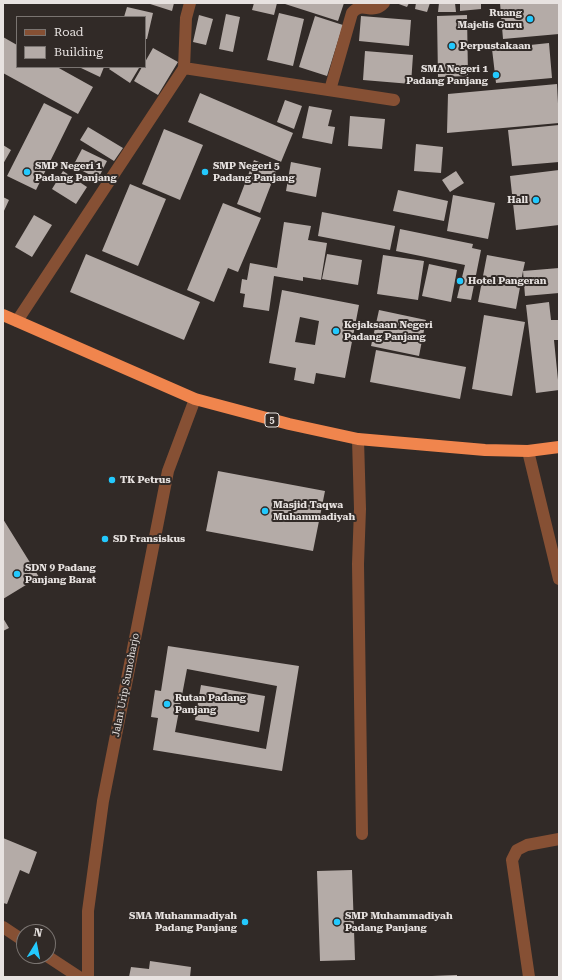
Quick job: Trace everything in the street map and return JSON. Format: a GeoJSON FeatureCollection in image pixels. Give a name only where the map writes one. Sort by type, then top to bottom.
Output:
{"type":"FeatureCollection","features":[{"type":"Feature","properties":{"kind":"highway","name":"5"},"geometry":{"type":"LineString","coordinates":[[3,315],[195,399],[289,424],[358,439],[485,450],[528,451],[559,447]]}},
{"type":"Feature","properties":{"kind":"street"},"geometry":{"type":"LineString","coordinates":[[17,321],[184,68],[186,18],[190,3]]}},
{"type":"Feature","properties":{"kind":"street"},"geometry":{"type":"LineString","coordinates":[[330,90],[355,8],[360,6],[375,8],[380,7],[384,3]]}},
{"type":"Feature","properties":{"kind":"street"},"geometry":{"type":"LineString","coordinates":[[184,68],[394,100]]}},
{"type":"Feature","properties":{"kind":"street","name":"Jalan Urip Sumoharjo"},"geometry":{"type":"LineString","coordinates":[[88,977],[88,911],[102,801],[168,471],[195,399]]}},
{"type":"Feature","properties":{"kind":"street"},"geometry":{"type":"LineString","coordinates":[[358,439],[360,509],[358,564],[362,834]]}},
{"type":"Feature","properties":{"kind":"street"},"geometry":{"type":"LineString","coordinates":[[528,451],[559,579]]}},
{"type":"Feature","properties":{"kind":"street"},"geometry":{"type":"LineString","coordinates":[[529,977],[512,860],[517,850],[527,845],[559,839]]}},
{"type":"Feature","properties":{"kind":"street"},"geometry":{"type":"LineString","coordinates":[[3,927],[16,936]]}},
{"type":"Feature","properties":{"kind":"street"},"geometry":{"type":"LineString","coordinates":[[56,962],[79,977]]}},
{"type":"Feature","properties":{"kind":"building"},"geometry":{"type":"Polygon","coordinates":[[[147,3],[174,3],[172,11],[147,3]]]}},
{"type":"Feature","properties":{"kind":"building"},"geometry":{"type":"Polygon","coordinates":[[[254,3],[277,3],[274,15],[252,10],[254,3]]]}},
{"type":"Feature","properties":{"kind":"building"},"geometry":{"type":"Polygon","coordinates":[[[282,3],[344,3],[338,21],[282,3]]]}},
{"type":"Feature","properties":{"kind":"building"},"geometry":{"type":"Polygon","coordinates":[[[396,3],[409,3],[407,7],[396,3]]]}},
{"type":"Feature","properties":{"kind":"building"},"geometry":{"type":"Polygon","coordinates":[[[416,3],[430,3],[427,12],[415,9],[416,3]]]}},
{"type":"Feature","properties":{"kind":"building"},"geometry":{"type":"Polygon","coordinates":[[[439,3],[455,3],[456,12],[438,12],[439,3]]]}},
{"type":"Feature","properties":{"kind":"building"},"geometry":{"type":"Polygon","coordinates":[[[460,3],[481,3],[481,9],[460,11],[460,3]]]}},
{"type":"Feature","properties":{"kind":"building","name":"Ruang Majelis Guru"},"geometry":{"type":"Polygon","coordinates":[[[500,3],[559,3],[559,34],[503,39],[500,3]]]}},
{"type":"Feature","properties":{"kind":"building"},"geometry":{"type":"Polygon","coordinates":[[[127,7],[153,13],[147,39],[146,16],[124,16],[127,7]]]}},
{"type":"Feature","properties":{"kind":"building"},"geometry":{"type":"Polygon","coordinates":[[[279,13],[304,19],[293,66],[267,60],[279,13]]]}},
{"type":"Feature","properties":{"kind":"building"},"geometry":{"type":"Polygon","coordinates":[[[226,14],[240,17],[233,52],[219,49],[226,14]]]}},
{"type":"Feature","properties":{"kind":"building"},"geometry":{"type":"Polygon","coordinates":[[[199,15],[213,19],[206,45],[193,42],[199,15]]]}},
{"type":"Feature","properties":{"kind":"building","name":"Perpustakaan"},"geometry":{"type":"Polygon","coordinates":[[[467,15],[468,76],[438,77],[437,16],[467,15]]]}},
{"type":"Feature","properties":{"kind":"building"},"geometry":{"type":"Polygon","coordinates":[[[315,16],[343,25],[327,76],[299,67],[315,16]]]}},
{"type":"Feature","properties":{"kind":"building"},"geometry":{"type":"Polygon","coordinates":[[[361,16],[411,20],[409,46],[359,41],[361,16]]]}},
{"type":"Feature","properties":{"kind":"building"},"geometry":{"type":"Polygon","coordinates":[[[3,37],[16,44],[16,68],[59,68],[93,87],[78,114],[3,73],[3,37]]]}},
{"type":"Feature","properties":{"kind":"building"},"geometry":{"type":"Polygon","coordinates":[[[549,43],[552,78],[496,83],[492,49],[549,43]]]}},
{"type":"Feature","properties":{"kind":"building"},"geometry":{"type":"Polygon","coordinates":[[[153,48],[178,62],[158,95],[134,81],[141,68],[146,68],[146,60],[153,48]]]}},
{"type":"Feature","properties":{"kind":"building"},"geometry":{"type":"Polygon","coordinates":[[[365,51],[413,55],[411,84],[363,80],[365,51]]]}},
{"type":"Feature","properties":{"kind":"building"},"geometry":{"type":"Polygon","coordinates":[[[81,68],[104,68],[100,77],[81,68]]]}},
{"type":"Feature","properties":{"kind":"building"},"geometry":{"type":"Polygon","coordinates":[[[110,68],[139,68],[130,83],[109,69],[110,68]]]}},
{"type":"Feature","properties":{"kind":"building"},"geometry":{"type":"Polygon","coordinates":[[[557,84],[559,123],[447,133],[448,94],[557,84]]]}},
{"type":"Feature","properties":{"kind":"building"},"geometry":{"type":"Polygon","coordinates":[[[200,93],[293,133],[281,162],[188,122],[200,93]]]}},
{"type":"Feature","properties":{"kind":"building"},"geometry":{"type":"Polygon","coordinates":[[[285,100],[302,106],[294,129],[277,122],[285,100]]]}},
{"type":"Feature","properties":{"kind":"building"},"geometry":{"type":"Polygon","coordinates":[[[44,103],[72,117],[36,190],[7,176],[44,103]]]}},
{"type":"Feature","properties":{"kind":"building"},"geometry":{"type":"Polygon","coordinates":[[[309,106],[332,110],[328,126],[335,127],[332,144],[302,138],[309,106]]]}},
{"type":"Feature","properties":{"kind":"building"},"geometry":{"type":"Polygon","coordinates":[[[350,116],[385,119],[382,149],[348,146],[350,116]]]}},
{"type":"Feature","properties":{"kind":"building"},"geometry":{"type":"Polygon","coordinates":[[[559,125],[559,162],[512,166],[508,130],[559,125]]]}},
{"type":"Feature","properties":{"kind":"building"},"geometry":{"type":"Polygon","coordinates":[[[88,127],[123,148],[114,161],[80,140],[88,127]]]}},
{"type":"Feature","properties":{"kind":"building"},"geometry":{"type":"Polygon","coordinates":[[[164,129],[203,145],[180,200],[142,184],[164,129]]]}},
{"type":"Feature","properties":{"kind":"building"},"geometry":{"type":"Polygon","coordinates":[[[416,144],[443,147],[441,173],[414,171],[416,144]]]}},
{"type":"Feature","properties":{"kind":"building"},"geometry":{"type":"Polygon","coordinates":[[[3,145],[11,150],[3,164],[3,145]]]}},
{"type":"Feature","properties":{"kind":"building"},"geometry":{"type":"Polygon","coordinates":[[[82,149],[107,161],[98,179],[73,166],[82,149]]]}},
{"type":"Feature","properties":{"kind":"building"},"geometry":{"type":"Polygon","coordinates":[[[254,160],[277,169],[260,213],[237,204],[254,160]]]}},
{"type":"Feature","properties":{"kind":"building"},"geometry":{"type":"Polygon","coordinates":[[[291,162],[321,168],[316,197],[286,191],[291,162]]]}},
{"type":"Feature","properties":{"kind":"building","name":"Hall"},"geometry":{"type":"Polygon","coordinates":[[[559,170],[559,225],[516,230],[510,176],[559,170]]]}},
{"type":"Feature","properties":{"kind":"building"},"geometry":{"type":"Polygon","coordinates":[[[63,171],[87,187],[76,204],[52,189],[63,171]]]}},
{"type":"Feature","properties":{"kind":"building"},"geometry":{"type":"Polygon","coordinates":[[[456,171],[464,183],[450,192],[442,180],[456,171]]]}},
{"type":"Feature","properties":{"kind":"building"},"geometry":{"type":"Polygon","coordinates":[[[130,184],[166,199],[138,266],[102,251],[130,184]]]}},
{"type":"Feature","properties":{"kind":"building"},"geometry":{"type":"Polygon","coordinates":[[[398,190],[448,201],[444,221],[393,211],[398,190]]]}},
{"type":"Feature","properties":{"kind":"building"},"geometry":{"type":"Polygon","coordinates":[[[453,195],[495,203],[488,239],[447,231],[453,195]]]}},
{"type":"Feature","properties":{"kind":"building"},"geometry":{"type":"Polygon","coordinates":[[[3,197],[9,200],[3,213],[3,197]]]}},
{"type":"Feature","properties":{"kind":"building"},"geometry":{"type":"Polygon","coordinates":[[[223,203],[261,218],[238,272],[228,268],[214,302],[187,290],[223,203]]]}},
{"type":"Feature","properties":{"kind":"building"},"geometry":{"type":"Polygon","coordinates":[[[322,212],[395,226],[390,250],[318,236],[322,212]]]}},
{"type":"Feature","properties":{"kind":"building"},"geometry":{"type":"Polygon","coordinates":[[[34,215],[52,225],[32,257],[15,247],[34,215]]]}},
{"type":"Feature","properties":{"kind":"building"},"geometry":{"type":"Polygon","coordinates":[[[284,222],[311,226],[308,240],[327,243],[321,280],[303,277],[303,281],[274,276],[269,311],[243,307],[245,294],[240,293],[242,279],[247,280],[250,263],[277,268],[284,222]]]}},
{"type":"Feature","properties":{"kind":"building"},"geometry":{"type":"Polygon","coordinates":[[[400,229],[473,244],[472,248],[481,250],[471,300],[457,298],[465,265],[396,251],[400,229]]]}},
{"type":"Feature","properties":{"kind":"building"},"geometry":{"type":"Polygon","coordinates":[[[86,254],[200,302],[184,340],[70,292],[86,254]]]}},
{"type":"Feature","properties":{"kind":"building"},"geometry":{"type":"Polygon","coordinates":[[[327,254],[362,260],[358,285],[322,279],[327,254]]]}},
{"type":"Feature","properties":{"kind":"building"},"geometry":{"type":"Polygon","coordinates":[[[383,255],[424,261],[418,300],[377,294],[383,255]]]}},
{"type":"Feature","properties":{"kind":"building"},"geometry":{"type":"Polygon","coordinates":[[[487,255],[525,262],[516,309],[478,302],[487,255]]]}},
{"type":"Feature","properties":{"kind":"building"},"geometry":{"type":"Polygon","coordinates":[[[429,264],[457,270],[451,302],[422,296],[429,264]]]}},
{"type":"Feature","properties":{"kind":"building"},"geometry":{"type":"Polygon","coordinates":[[[559,268],[559,293],[525,296],[523,271],[559,268]]]}},
{"type":"Feature","properties":{"kind":"building","name":"Kejaksaan Negeri Padang Panjang"},"geometry":{"type":"Polygon","coordinates":[[[282,290],[359,305],[345,378],[316,373],[314,384],[294,380],[296,368],[269,363],[282,290]],[[300,317],[295,342],[315,345],[319,321],[300,317]]]}},
{"type":"Feature","properties":{"kind":"building"},"geometry":{"type":"Polygon","coordinates":[[[549,302],[551,320],[559,320],[559,340],[554,340],[559,390],[536,393],[526,305],[549,302]]]}},
{"type":"Feature","properties":{"kind":"building"},"geometry":{"type":"Polygon","coordinates":[[[379,310],[426,320],[419,356],[371,346],[379,310]]]}},
{"type":"Feature","properties":{"kind":"building"},"geometry":{"type":"Polygon","coordinates":[[[484,315],[525,322],[512,396],[472,389],[484,315]]]}},
{"type":"Feature","properties":{"kind":"building"},"geometry":{"type":"Polygon","coordinates":[[[376,350],[466,367],[460,399],[370,382],[376,350]]]}},
{"type":"Feature","properties":{"kind":"building","name":"Masjid Taqwa Muhammadiyah"},"geometry":{"type":"Polygon","coordinates":[[[218,471],[325,491],[313,551],[206,531],[218,471]]]}},
{"type":"Feature","properties":{"kind":"building"},"geometry":{"type":"Polygon","coordinates":[[[3,519],[39,577],[3,599],[3,519]]]}},
{"type":"Feature","properties":{"kind":"building"},"geometry":{"type":"Polygon","coordinates":[[[3,618],[9,628],[3,631],[3,618]]]}},
{"type":"Feature","properties":{"kind":"building","name":"Rutan Padang Panjang"},"geometry":{"type":"Polygon","coordinates":[[[168,646],[299,666],[282,771],[153,750],[158,718],[151,717],[155,690],[161,691],[168,646]],[[187,669],[175,732],[266,749],[277,686],[187,669]]]}},
{"type":"Feature","properties":{"kind":"building","name":"Rutan Padang Panjang"},"geometry":{"type":"Polygon","coordinates":[[[201,685],[265,696],[259,732],[195,720],[201,685]]]}},
{"type":"Feature","properties":{"kind":"building"},"geometry":{"type":"Polygon","coordinates":[[[3,838],[37,852],[29,874],[20,870],[7,904],[3,903],[3,838]]]}},
{"type":"Feature","properties":{"kind":"building"},"geometry":{"type":"Polygon","coordinates":[[[352,870],[355,960],[320,961],[317,871],[352,870]]]}},
{"type":"Feature","properties":{"kind":"building"},"geometry":{"type":"Polygon","coordinates":[[[150,961],[191,967],[190,977],[129,977],[131,967],[149,969],[150,961]]]}},
{"type":"Feature","properties":{"kind":"building"},"geometry":{"type":"Polygon","coordinates":[[[457,975],[457,977],[432,977],[432,976],[457,975]]]}},
{"type":"Feature","properties":{"kind":"place","name":"Ruang Majelis Guru"},"geometry":{"type":"Point","coordinates":[530,19]}},
{"type":"Feature","properties":{"kind":"place","name":"Perpustakaan"},"geometry":{"type":"Point","coordinates":[452,46]}},
{"type":"Feature","properties":{"kind":"place","name":"SMA Negeri 1 Padang Panjang"},"geometry":{"type":"Point","coordinates":[496,75]}},
{"type":"Feature","properties":{"kind":"place","name":"SMP Negeri 1 Padang Panjang"},"geometry":{"type":"Point","coordinates":[27,172]}},
{"type":"Feature","properties":{"kind":"place","name":"SMP Negeri 5 Padang Panjang"},"geometry":{"type":"Point","coordinates":[205,172]}},
{"type":"Feature","properties":{"kind":"place","name":"Hall"},"geometry":{"type":"Point","coordinates":[536,200]}},
{"type":"Feature","properties":{"kind":"place","name":"Hotel Pangeran"},"geometry":{"type":"Point","coordinates":[460,281]}},
{"type":"Feature","properties":{"kind":"place","name":"Kejaksaan Negeri Padang Panjang"},"geometry":{"type":"Point","coordinates":[336,331]}},
{"type":"Feature","properties":{"kind":"place","name":"TK Petrus"},"geometry":{"type":"Point","coordinates":[112,480]}},
{"type":"Feature","properties":{"kind":"place","name":"Masjid Taqwa Muhammadiyah"},"geometry":{"type":"Point","coordinates":[265,511]}},
{"type":"Feature","properties":{"kind":"place","name":"SD Fransiskus"},"geometry":{"type":"Point","coordinates":[105,539]}},
{"type":"Feature","properties":{"kind":"place","name":"SDN 9 Padang Panjang Barat"},"geometry":{"type":"Point","coordinates":[17,574]}},
{"type":"Feature","properties":{"kind":"place","name":"Rutan Padang Panjang"},"geometry":{"type":"Point","coordinates":[167,704]}},
{"type":"Feature","properties":{"kind":"place","name":"SMA Muhammadiyah Padang Panjang"},"geometry":{"type":"Point","coordinates":[245,922]}},
{"type":"Feature","properties":{"kind":"place","name":"SMP Muhammadiyah Padang Panjang"},"geometry":{"type":"Point","coordinates":[337,922]}}]}
